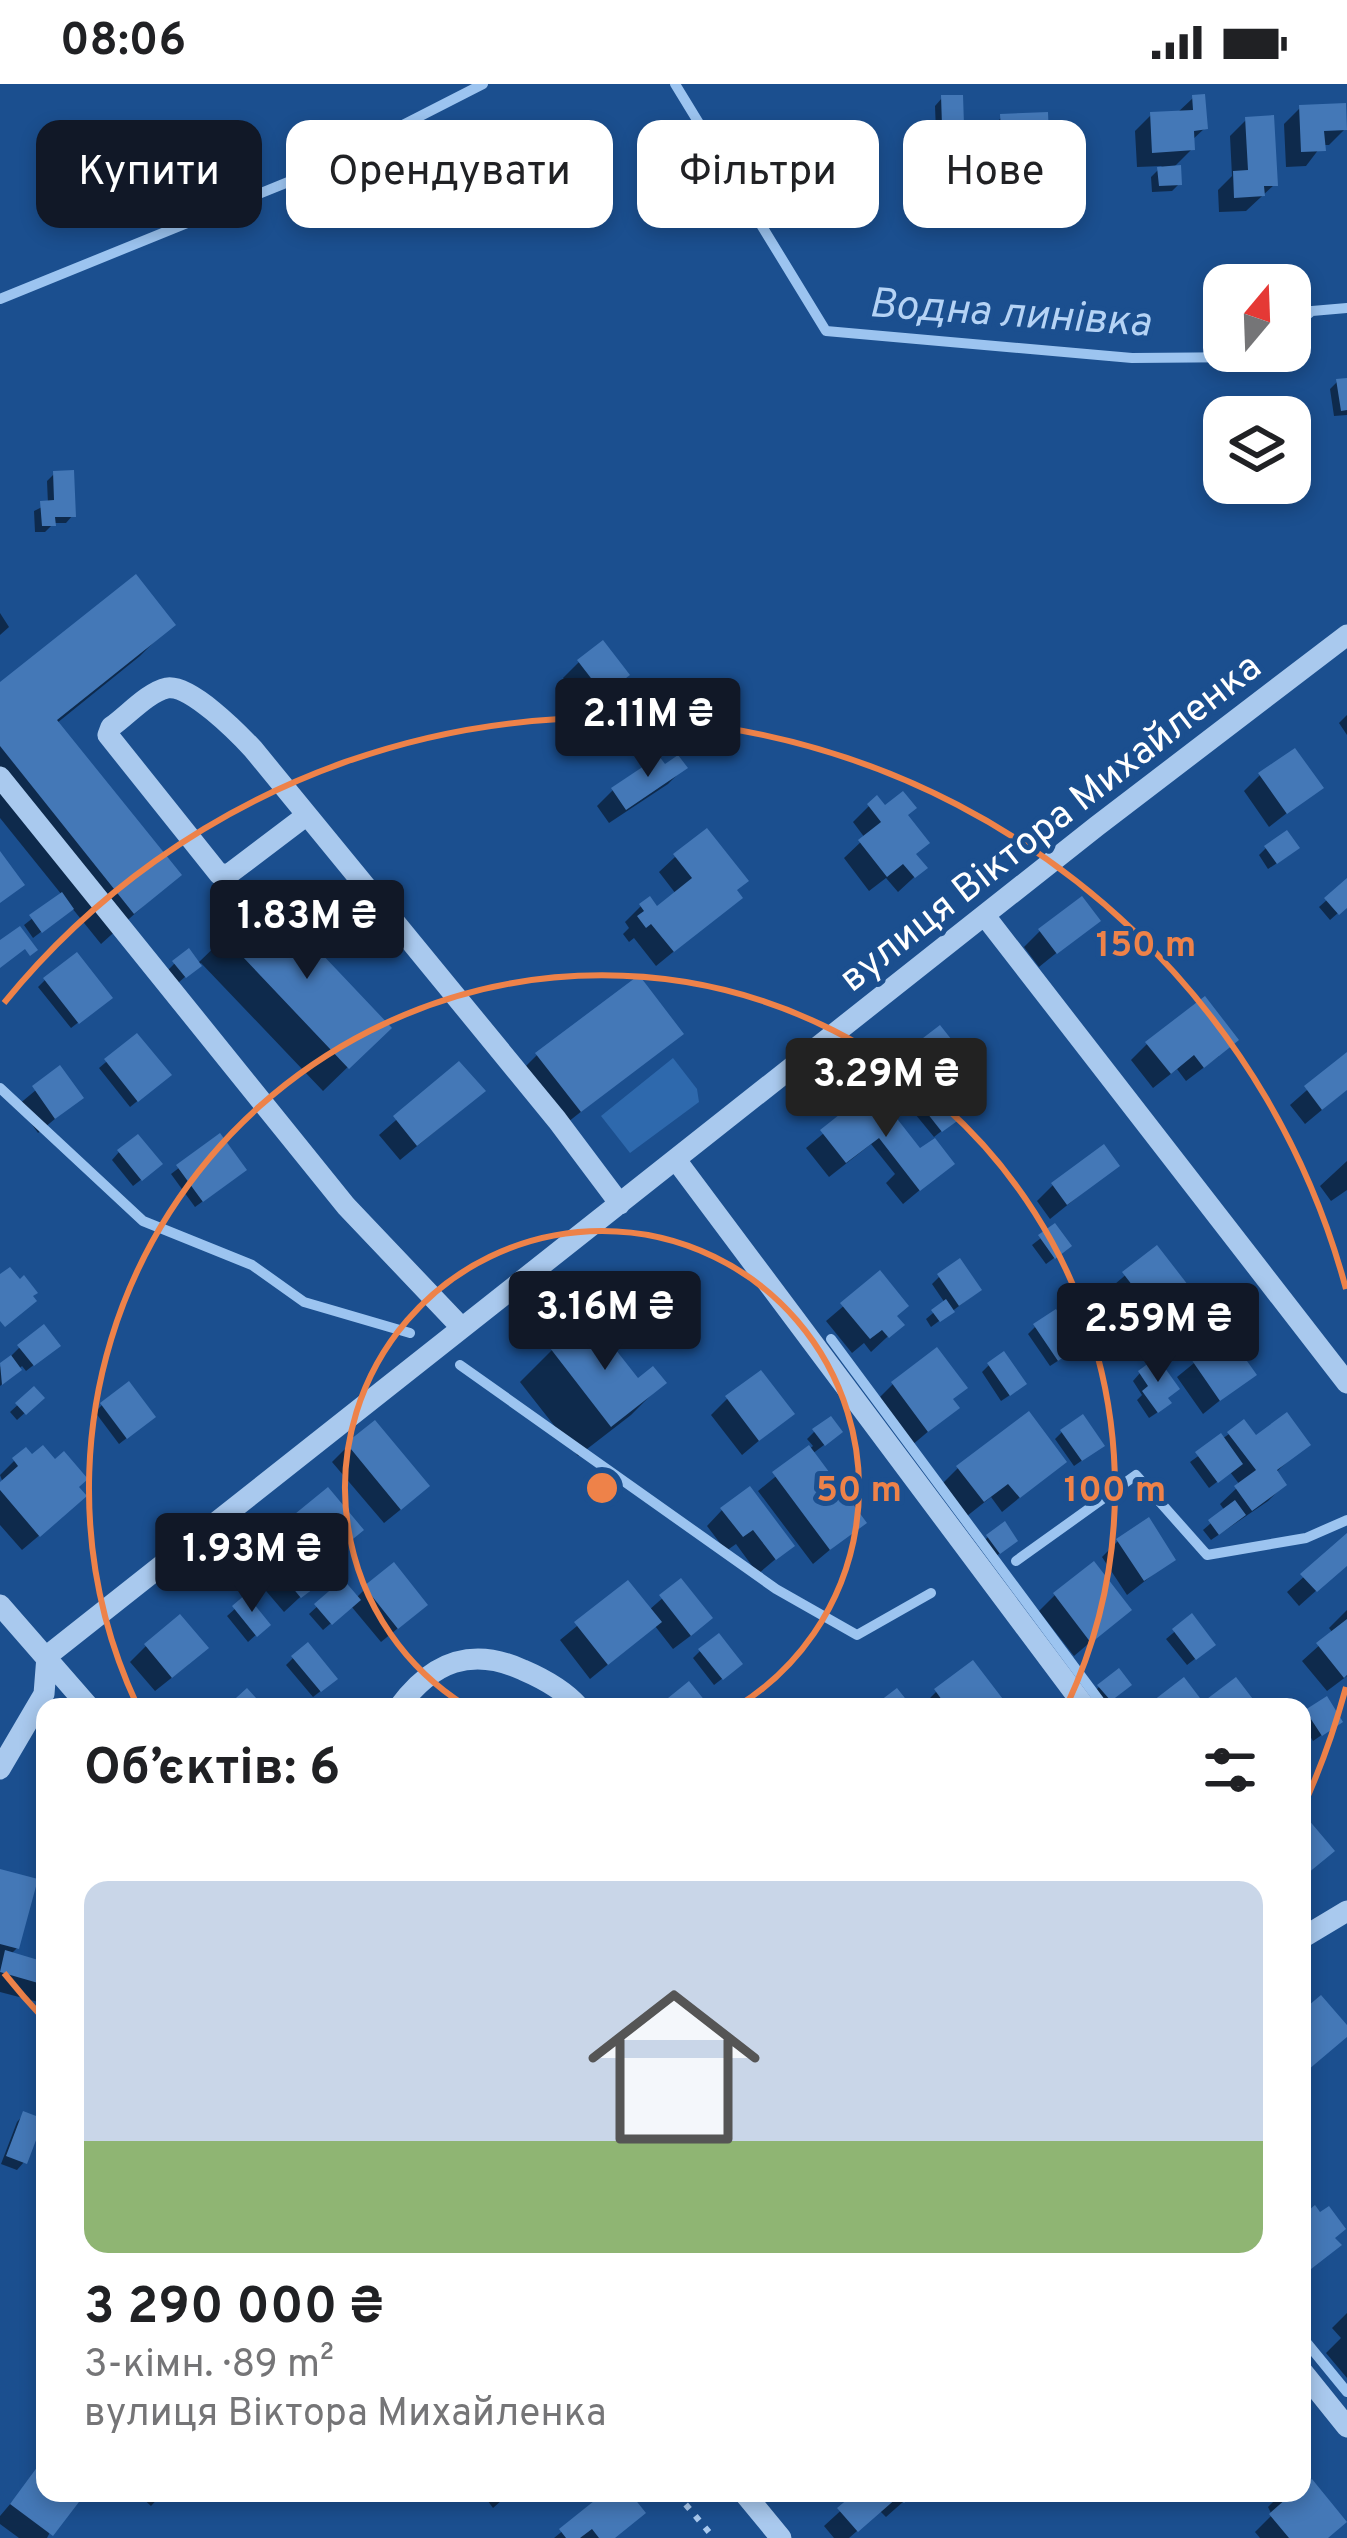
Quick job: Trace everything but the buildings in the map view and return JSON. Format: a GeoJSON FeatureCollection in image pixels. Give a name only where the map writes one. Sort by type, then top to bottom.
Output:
{"type":"FeatureCollection","features":[{"type":"Feature","properties":{"kind":"street","name":"вулиця Віктора Михайленка"},"geometry":{"type":"LineString","coordinates":[[46,1656],[1347,635]]}},
{"type":"Feature","properties":{"kind":"street"},"geometry":{"type":"LineString","coordinates":[[307,815],[229,874],[219,874],[108,735],[160,690],[181,689],[237,732],[307,815],[557,1120],[620,1204]]}},
{"type":"Feature","properties":{"kind":"street"},"geometry":{"type":"LineString","coordinates":[[0,777],[346,1206],[461,1327]]}},
{"type":"Feature","properties":{"kind":"street"},"geometry":{"type":"LineString","coordinates":[[985,916],[1347,1383]]}},
{"type":"Feature","properties":{"kind":"street"},"geometry":{"type":"LineString","coordinates":[[676,1160],[1078,1698]]}},
{"type":"Feature","properties":{"kind":"street"},"geometry":{"type":"LineString","coordinates":[[0,1605],[81,1698]]}},
{"type":"Feature","properties":{"kind":"street"},"geometry":{"type":"LineString","coordinates":[[42,1698],[46,1656]]}},
{"type":"Feature","properties":{"kind":"street"},"geometry":{"type":"LineString","coordinates":[[409,1698],[438,1667],[469,1657],[508,1663],[566,1698]]}},
{"type":"Feature","properties":{"kind":"street"},"geometry":{"type":"LineString","coordinates":[[0,1769],[36,1708]]}},
{"type":"Feature","properties":{"kind":"street"},"geometry":{"type":"LineString","coordinates":[[1311,1933],[1347,1911]]}},
{"type":"Feature","properties":{"kind":"street"},"geometry":{"type":"LineString","coordinates":[[1311,2382],[1347,2428]]}},
{"type":"Feature","properties":{"kind":"street"},"geometry":{"type":"LineString","coordinates":[[752,2502],[782,2538]]}},
{"type":"Feature","properties":{"kind":"path"},"geometry":{"type":"LineString","coordinates":[[684,2502],[714,2538]]}},
{"type":"Feature","properties":{"kind":"shaded area"},"geometry":{"type":"Polygon","coordinates":[[[673,1058],[697,1089],[699,1102],[630,1153],[601,1116],[673,1058]]]}},
{"type":"Feature","properties":{"kind":"waterway","name":"Водна линівка"},"geometry":{"type":"LineString","coordinates":[[0,299],[303,176],[483,84]]}},
{"type":"Feature","properties":{"kind":"waterway","name":"Водна линівка"},"geometry":{"type":"LineString","coordinates":[[675,84],[826,331],[1132,358],[1203,357]]}},
{"type":"Feature","properties":{"kind":"waterway","name":"Водна линівка"},"geometry":{"type":"LineString","coordinates":[[1311,312],[1347,308]]}},
{"type":"Feature","properties":{"kind":"waterway","name":"Водна линівка"},"geometry":{"type":"LineString","coordinates":[[0,1088],[143,1221],[252,1265],[304,1302],[410,1333]]}},
{"type":"Feature","properties":{"kind":"waterway"},"geometry":{"type":"LineString","coordinates":[[831,1339],[1097,1698]]}},
{"type":"Feature","properties":{"kind":"waterway","name":"Водна линівка"},"geometry":{"type":"LineString","coordinates":[[460,1365],[776,1589],[857,1635],[931,1593]]}},
{"type":"Feature","properties":{"kind":"waterway","name":"Водна линівка"},"geometry":{"type":"LineString","coordinates":[[1016,1561],[1136,1475],[1207,1555],[1306,1538],[1347,1520]]}},
{"type":"Feature","properties":{"kind":"waterway"},"geometry":{"type":"LineString","coordinates":[[1311,2348],[1347,2392]]}}]}
